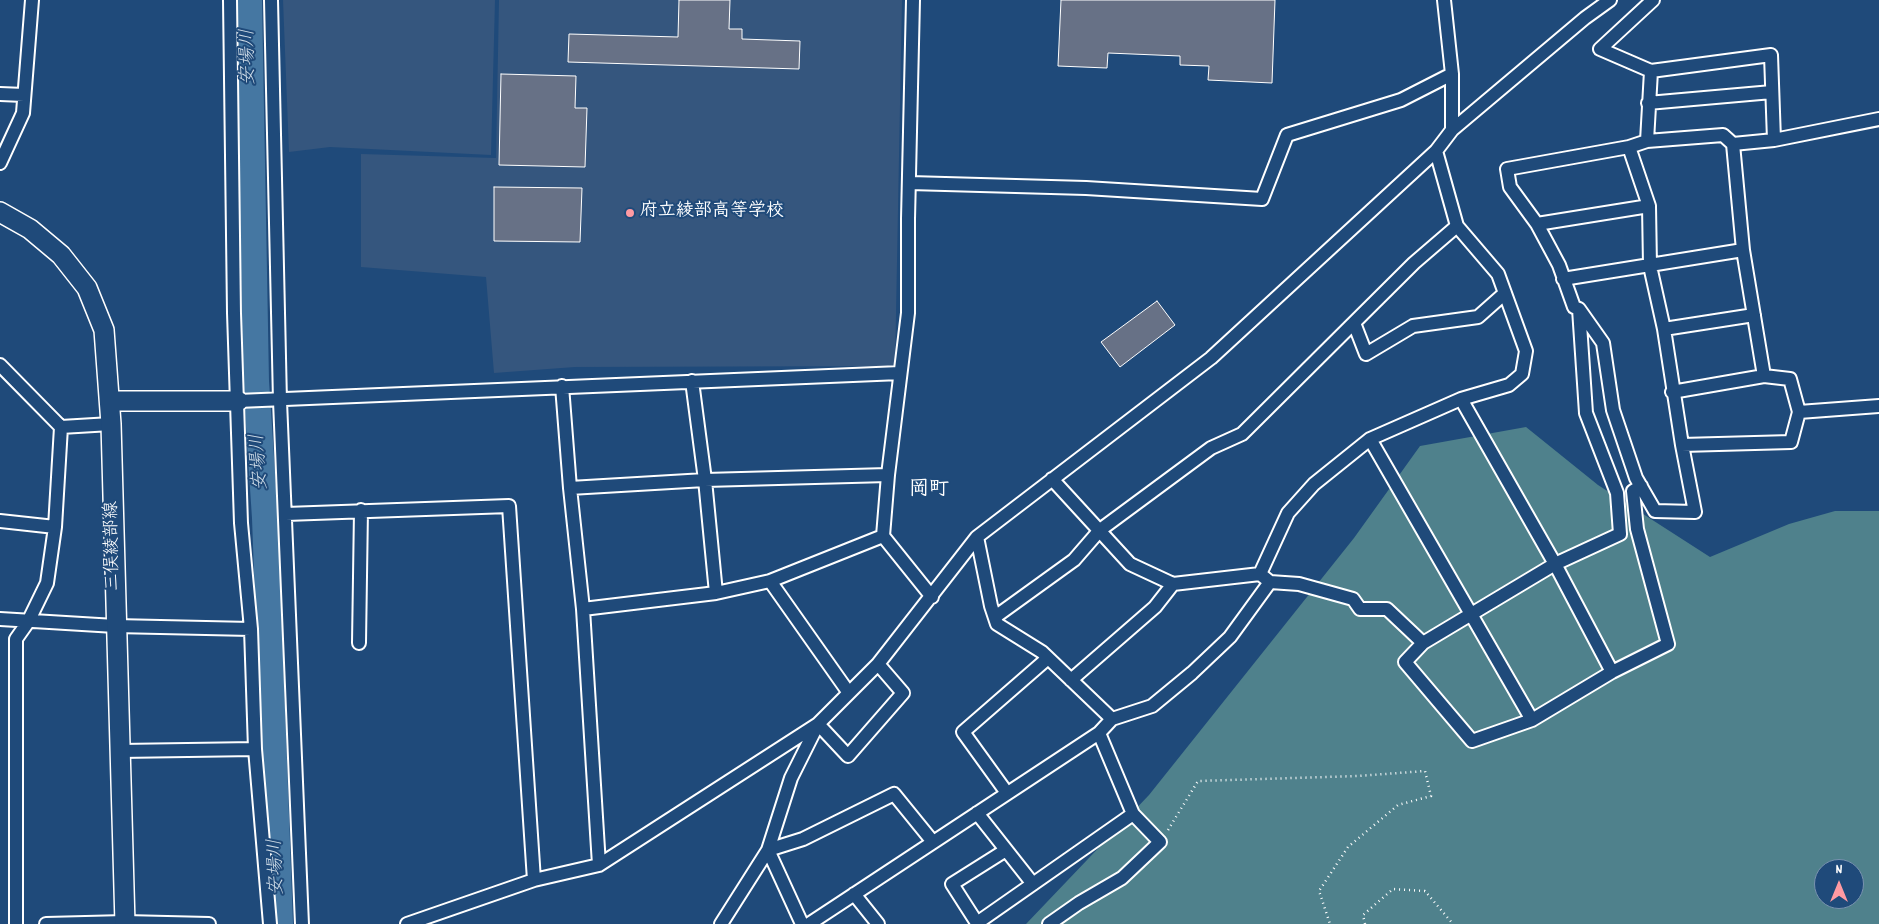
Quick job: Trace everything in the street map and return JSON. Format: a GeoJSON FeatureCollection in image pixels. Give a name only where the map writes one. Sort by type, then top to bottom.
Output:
{"type":"FeatureCollection","features":[{"type":"Feature","properties":{"kind":"main road","name":"三俣綾部線"},"geometry":{"type":"LineString","coordinates":[[0,212],[30,229],[61,255],[87,288],[104,330],[111,424],[115,626],[125,923]]}},
{"type":"Feature","properties":{"kind":"main road"},"geometry":{"type":"LineString","coordinates":[[110,401],[238,401]]}},
{"type":"Feature","properties":{"kind":"street"},"geometry":{"type":"LineString","coordinates":[[0,163],[23,113],[32,0]]}},
{"type":"Feature","properties":{"kind":"street"},"geometry":{"type":"LineString","coordinates":[[230,0],[234,313],[242,523],[251,629],[255,749],[270,924]]}},
{"type":"Feature","properties":{"kind":"street"},"geometry":{"type":"LineString","coordinates":[[271,0],[277,400],[286,514],[302,924]]}},
{"type":"Feature","properties":{"kind":"street"},"geometry":{"type":"LineString","coordinates":[[914,0],[908,313],[888,475],[883,536],[932,597]]}},
{"type":"Feature","properties":{"kind":"street"},"geometry":{"type":"LineString","coordinates":[[1444,0],[1452,74],[1452,130]]}},
{"type":"Feature","properties":{"kind":"street"},"geometry":{"type":"LineString","coordinates":[[407,924],[534,880],[599,866],[818,724],[878,664],[978,537],[1211,358],[1436,151],[1452,130],[1585,18],[1610,0]]}},
{"type":"Feature","properties":{"kind":"street"},"geometry":{"type":"LineString","coordinates":[[1653,0],[1600,49],[1651,71],[1771,55],[1774,140]]}},
{"type":"Feature","properties":{"kind":"street"},"geometry":{"type":"LineString","coordinates":[[1647,141],[1651,71]]}},
{"type":"Feature","properties":{"kind":"street"},"geometry":{"type":"LineString","coordinates":[[910,183],[1086,188],[1262,199],[1287,135],[1401,100],[1452,74]]}},
{"type":"Feature","properties":{"kind":"street"},"geometry":{"type":"LineString","coordinates":[[1648,104],[1772,92]]}},
{"type":"Feature","properties":{"kind":"street"},"geometry":{"type":"LineString","coordinates":[[0,94],[24,95]]}},
{"type":"Feature","properties":{"kind":"street"},"geometry":{"type":"LineString","coordinates":[[1733,144],[1774,140],[1879,119]]}},
{"type":"Feature","properties":{"kind":"street"},"geometry":{"type":"LineString","coordinates":[[1630,147],[1649,206],[1650,266],[1664,329],[1672,392],[1696,512],[1655,511],[1641,486],[1613,410],[1603,343],[1579,309],[1574,307],[1559,265],[1537,224],[1510,187],[1507,169],[1630,147],[1647,141],[1723,135],[1733,144],[1743,250],[1764,376]]}},
{"type":"Feature","properties":{"kind":"street"},"geometry":{"type":"LineString","coordinates":[[1260,574],[1288,513],[1314,484],[1370,439],[1461,399],[1509,385],[1522,374],[1526,351],[1498,274],[1457,226],[1436,151]]}},
{"type":"Feature","properties":{"kind":"street"},"geometry":{"type":"LineString","coordinates":[[1537,224],[1649,206]]}},
{"type":"Feature","properties":{"kind":"street"},"geometry":{"type":"LineString","coordinates":[[995,617],[1074,560],[1100,530],[1211,448],[1242,434],[1414,263],[1457,226]]}},
{"type":"Feature","properties":{"kind":"street"},"geometry":{"type":"LineString","coordinates":[[1563,280],[1743,250]]}},
{"type":"Feature","properties":{"kind":"street"},"geometry":{"type":"LineString","coordinates":[[1354,323],[1366,354],[1413,326],[1478,317],[1505,293]]}},
{"type":"Feature","properties":{"kind":"street"},"geometry":{"type":"LineString","coordinates":[[1579,309],[1586,413],[1617,493],[1620,534],[1555,564],[1423,643],[1405,662],[1472,741],[1532,720],[1612,672],[1668,644],[1637,529],[1633,491],[1641,486]]}},
{"type":"Feature","properties":{"kind":"street"},"geometry":{"type":"LineString","coordinates":[[1664,329],[1754,315]]}},
{"type":"Feature","properties":{"kind":"street"},"geometry":{"type":"LineString","coordinates":[[0,365],[61,427],[55,527],[47,583],[28,622],[16,639],[16,924]]}},
{"type":"Feature","properties":{"kind":"street"},"geometry":{"type":"LineString","coordinates":[[238,401],[900,373]]}},
{"type":"Feature","properties":{"kind":"street"},"geometry":{"type":"LineString","coordinates":[[1672,392],[1764,376],[1790,379],[1799,412],[1791,442],[1682,445]]}},
{"type":"Feature","properties":{"kind":"street"},"geometry":{"type":"LineString","coordinates":[[692,381],[705,480],[716,593]]}},
{"type":"Feature","properties":{"kind":"street"},"geometry":{"type":"LineString","coordinates":[[562,386],[570,488],[584,609],[599,866]]}},
{"type":"Feature","properties":{"kind":"street"},"geometry":{"type":"LineString","coordinates":[[1461,399],[1555,564],[1612,672]]}},
{"type":"Feature","properties":{"kind":"street"},"geometry":{"type":"LineString","coordinates":[[1799,412],[1879,406]]}},
{"type":"Feature","properties":{"kind":"street"},"geometry":{"type":"LineString","coordinates":[[61,427],[111,424]]}},
{"type":"Feature","properties":{"kind":"street"},"geometry":{"type":"LineString","coordinates":[[1370,439],[1532,720]]}},
{"type":"Feature","properties":{"kind":"street"},"geometry":{"type":"LineString","coordinates":[[570,488],[705,480],[888,475]]}},
{"type":"Feature","properties":{"kind":"street"},"geometry":{"type":"LineString","coordinates":[[1052,479],[1130,564],[1173,584],[1260,574],[1270,582],[1299,584],[1353,599],[1360,610],[1387,609],[1423,643]]}},
{"type":"Feature","properties":{"kind":"street"},"geometry":{"type":"LineString","coordinates":[[286,514],[509,506],[534,880]]}},
{"type":"Feature","properties":{"kind":"street"},"geometry":{"type":"LineString","coordinates":[[359,643],[361,510]]}},
{"type":"Feature","properties":{"kind":"street"},"geometry":{"type":"LineString","coordinates":[[0,521],[55,527]]}},
{"type":"Feature","properties":{"kind":"street"},"geometry":{"type":"LineString","coordinates":[[584,609],[716,593],[770,582],[883,536]]}},
{"type":"Feature","properties":{"kind":"street"},"geometry":{"type":"LineString","coordinates":[[978,537],[997,624],[1048,658],[1112,719]]}},
{"type":"Feature","properties":{"kind":"street"},"geometry":{"type":"LineString","coordinates":[[770,582],[849,693]]}},
{"type":"Feature","properties":{"kind":"street"},"geometry":{"type":"LineString","coordinates":[[809,924],[1099,733],[1112,719],[1152,706],[1192,673],[1230,637],[1270,582]]}},
{"type":"Feature","properties":{"kind":"street"},"geometry":{"type":"LineString","coordinates":[[1071,680],[1155,607],[1173,584]]}},
{"type":"Feature","properties":{"kind":"street"},"geometry":{"type":"LineString","coordinates":[[0,619],[115,626],[251,629]]}},
{"type":"Feature","properties":{"kind":"street"},"geometry":{"type":"LineString","coordinates":[[1007,793],[963,732],[1048,658]]}},
{"type":"Feature","properties":{"kind":"street"},"geometry":{"type":"LineString","coordinates":[[818,724],[848,756],[904,693],[878,664]]}},
{"type":"Feature","properties":{"kind":"street"},"geometry":{"type":"LineString","coordinates":[[721,924],[768,850],[791,778],[818,724]]}},
{"type":"Feature","properties":{"kind":"street"},"geometry":{"type":"LineString","coordinates":[[1049,924],[1079,903],[1122,878],[1160,842],[1133,814],[1099,733]]}},
{"type":"Feature","properties":{"kind":"street"},"geometry":{"type":"LineString","coordinates":[[120,751],[255,749]]}},
{"type":"Feature","properties":{"kind":"street"},"geometry":{"type":"LineString","coordinates":[[768,850],[803,839],[894,794],[933,842]]}},
{"type":"Feature","properties":{"kind":"street"},"geometry":{"type":"LineString","coordinates":[[977,813],[1033,884]]}},
{"type":"Feature","properties":{"kind":"street"},"geometry":{"type":"LineString","coordinates":[[1006,850],[952,884],[977,923],[1133,814]]}},
{"type":"Feature","properties":{"kind":"street"},"geometry":{"type":"LineString","coordinates":[[768,850],[802,924]]}},
{"type":"Feature","properties":{"kind":"street"},"geometry":{"type":"LineString","coordinates":[[854,894],[878,924]]}},
{"type":"Feature","properties":{"kind":"street"},"geometry":{"type":"LineString","coordinates":[[46,924],[209,924]]}},
{"type":"Feature","properties":{"kind":"path"},"geometry":{"type":"LineString","coordinates":[[1160,842],[1198,781],[1358,776],[1426,771],[1431,796],[1398,805],[1355,841],[1348,847],[1319,891],[1330,924]]}},
{"type":"Feature","properties":{"kind":"path"},"geometry":{"type":"LineString","coordinates":[[1365,924],[1363,915],[1392,889],[1426,891],[1453,924]]}},
{"type":"Feature","properties":{"kind":"shaded area"},"geometry":{"type":"Polygon","coordinates":[[[283,0],[495,0],[491,155],[330,147],[289,152],[283,0]]]}},
{"type":"Feature","properties":{"kind":"shaded area","name":"府立綾部高等学校"},"geometry":{"type":"Polygon","coordinates":[[[499,0],[902,0],[895,366],[575,367],[494,373],[486,277],[361,267],[361,154],[496,158],[499,0]]]}},
{"type":"Feature","properties":{"kind":"green space"},"geometry":{"type":"Polygon","coordinates":[[[1526,427],[1598,485],[1710,557],[1789,524],[1835,511],[1879,511],[1879,924],[1026,924],[1149,795],[1354,538],[1420,446],[1526,427]]]}},
{"type":"Feature","properties":{"kind":"building"},"geometry":{"type":"Polygon","coordinates":[[[679,0],[730,0],[729,29],[742,29],[742,39],[800,41],[799,69],[568,62],[569,34],[678,37],[679,0]]]}},
{"type":"Feature","properties":{"kind":"building"},"geometry":{"type":"Polygon","coordinates":[[[1061,0],[1275,0],[1272,83],[1208,80],[1209,66],[1180,65],[1180,56],[1108,53],[1107,68],[1058,66],[1061,0]]]}},
{"type":"Feature","properties":{"kind":"building"},"geometry":{"type":"Polygon","coordinates":[[[501,74],[576,76],[575,108],[587,108],[585,167],[499,165],[501,74]]]}},
{"type":"Feature","properties":{"kind":"building"},"geometry":{"type":"Polygon","coordinates":[[[494,187],[582,188],[580,242],[494,241],[494,187]]]}},
{"type":"Feature","properties":{"kind":"building"},"geometry":{"type":"Polygon","coordinates":[[[1157,301],[1175,325],[1120,367],[1101,342],[1157,301]]]}},
{"type":"Feature","properties":{"kind":"waterway","name":"安場川"},"geometry":{"type":"LineString","coordinates":[[249,0],[256,381],[265,518],[280,924]]}},
{"type":"Feature","properties":{"kind":"place","name":"府立綾部高等学校"},"geometry":{"type":"Point","coordinates":[630,213]}},
{"type":"Feature","properties":{"kind":"district","name":"岡町"},"geometry":{"type":"Point","coordinates":[929,491]}}]}
